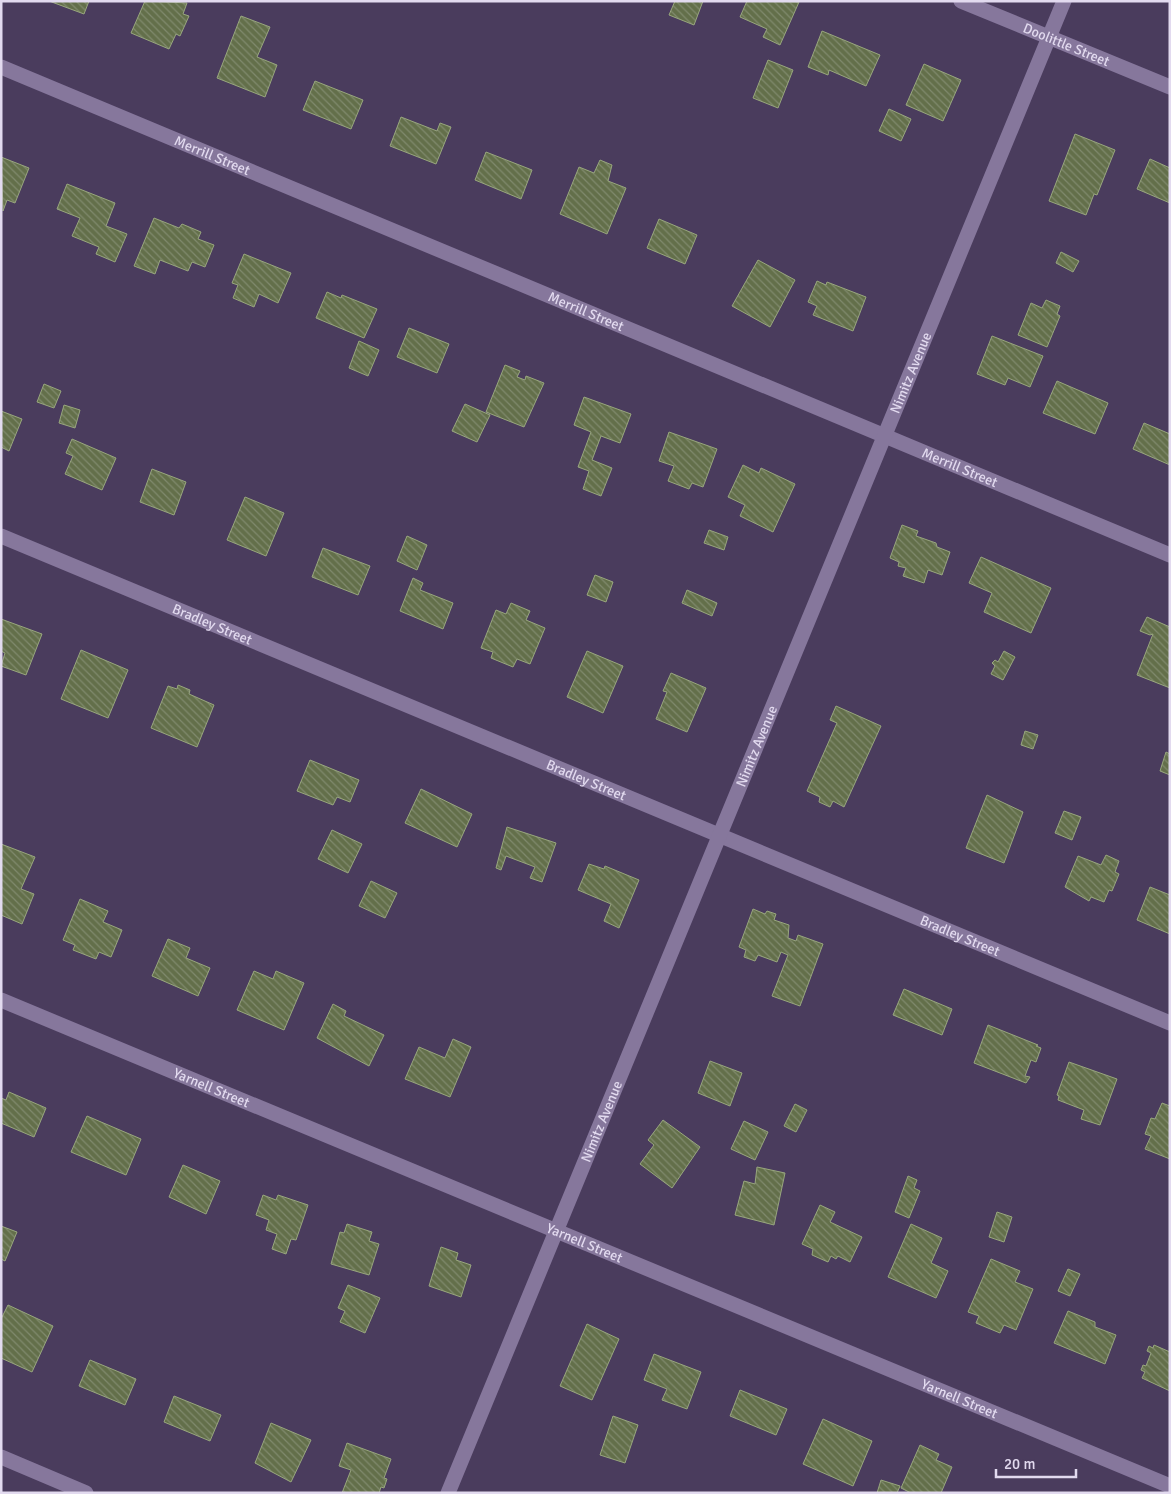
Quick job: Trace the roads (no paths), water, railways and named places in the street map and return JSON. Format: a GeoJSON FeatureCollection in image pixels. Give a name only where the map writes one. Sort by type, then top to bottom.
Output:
{"type":"FeatureCollection","features":[{"type":"Feature","properties":{"kind":"street","name":"Doolittle Street"},"geometry":{"type":"LineString","coordinates":[[961,1],[1170,87]]}},
{"type":"Feature","properties":{"kind":"street","name":"Nimitz Avenue"},"geometry":{"type":"LineString","coordinates":[[448,1493],[1064,1]]}},
{"type":"Feature","properties":{"kind":"street","name":"Merrill Street"},"geometry":{"type":"LineString","coordinates":[[1,67],[1170,555]]}},
{"type":"Feature","properties":{"kind":"street","name":"Bradley Street"},"geometry":{"type":"LineString","coordinates":[[1,536],[1170,1024]]}},
{"type":"Feature","properties":{"kind":"street","name":"Yarnell Street"},"geometry":{"type":"LineString","coordinates":[[1,1000],[1170,1486]]}},
{"type":"Feature","properties":{"kind":"street"},"geometry":{"type":"LineString","coordinates":[[1,1457],[86,1493]]}}]}
